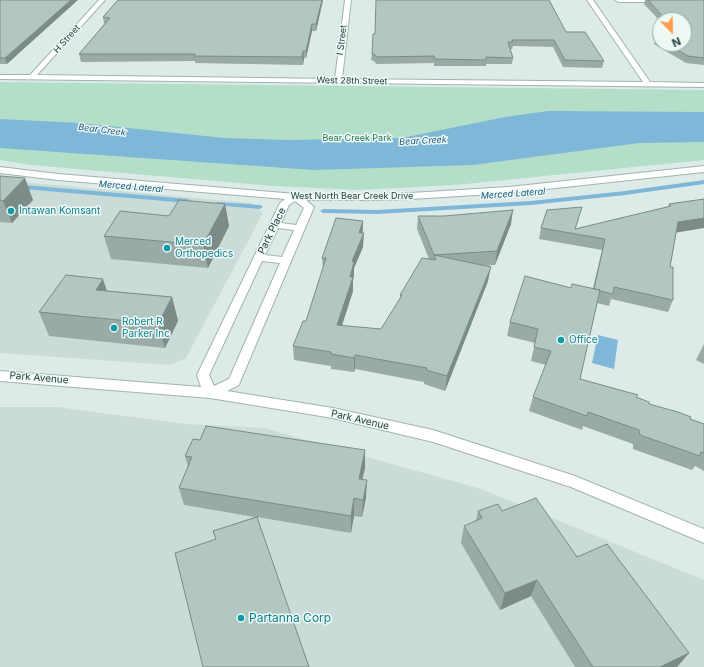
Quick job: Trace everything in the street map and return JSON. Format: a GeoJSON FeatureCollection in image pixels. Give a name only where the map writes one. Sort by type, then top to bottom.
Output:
{"type":"FeatureCollection","features":[{"type":"Feature","properties":{"kind":"street","name":"H Street"},"geometry":{"type":"LineString","coordinates":[[32,77],[102,0]]}},
{"type":"Feature","properties":{"kind":"street","name":"I Street"},"geometry":{"type":"LineString","coordinates":[[338,80],[348,0]]}},
{"type":"Feature","properties":{"kind":"street"},"geometry":{"type":"LineString","coordinates":[[590,0],[648,84]]}},
{"type":"Feature","properties":{"kind":"street"},"geometry":{"type":"LineString","coordinates":[[618,0],[665,0]]}},
{"type":"Feature","properties":{"kind":"street","name":"West 28th Street"},"geometry":{"type":"LineString","coordinates":[[0,77],[704,85]]}},
{"type":"Feature","properties":{"kind":"street","name":"West North Bear Creek Drive"},"geometry":{"type":"LineString","coordinates":[[0,170],[159,186],[296,197],[394,197],[509,190],[704,169]]}},
{"type":"Feature","properties":{"kind":"street"},"geometry":{"type":"LineString","coordinates":[[210,393],[234,382],[309,207],[296,197]]}},
{"type":"Feature","properties":{"kind":"street","name":"Park Place"},"geometry":{"type":"LineString","coordinates":[[210,393],[203,375],[285,203],[296,197]]}},
{"type":"Feature","properties":{"kind":"street"},"geometry":{"type":"LineString","coordinates":[[275,225],[300,228]]}},
{"type":"Feature","properties":{"kind":"street"},"geometry":{"type":"LineString","coordinates":[[259,258],[286,260]]}},
{"type":"Feature","properties":{"kind":"street","name":"Park Avenue"},"geometry":{"type":"LineString","coordinates":[[0,376],[210,393],[333,413],[433,436],[575,482],[704,536]]}},
{"type":"Feature","properties":{"kind":"shaded area"},"geometry":{"type":"Polygon","coordinates":[[[0,180],[251,203],[263,213],[186,358],[170,365],[0,353],[0,180]]]}},
{"type":"Feature","properties":{"kind":"shaded area"},"geometry":{"type":"Polygon","coordinates":[[[0,407],[57,407],[186,424],[264,428],[481,489],[704,580],[704,667],[0,667],[0,407]]]}},
{"type":"Feature","properties":{"kind":"green space","name":"Bear Creek Park"},"geometry":{"type":"Polygon","coordinates":[[[0,82],[704,90],[704,160],[456,185],[359,190],[274,186],[30,165],[0,160],[0,82]]]}},
{"type":"Feature","properties":{"kind":"water","name":"Bear Creek"},"geometry":{"type":"Polygon","coordinates":[[[548,111],[704,112],[704,142],[639,143],[473,165],[314,170],[0,148],[0,119],[80,123],[224,138],[289,140],[402,138],[505,117],[548,111]]]}},
{"type":"Feature","properties":{"kind":"water"},"geometry":{"type":"Polygon","coordinates":[[[598,335],[618,340],[614,369],[592,363],[598,335]]]}},
{"type":"Feature","properties":{"kind":"building"},"geometry":{"type":"Polygon","coordinates":[[[0,0],[71,0],[5,58],[0,58],[0,0]]]}},
{"type":"Feature","properties":{"kind":"building"},"geometry":{"type":"Polygon","coordinates":[[[118,0],[322,0],[316,24],[312,24],[306,51],[303,51],[302,57],[194,56],[195,54],[79,54],[110,18],[103,17],[118,0]]]}},
{"type":"Feature","properties":{"kind":"building"},"geometry":{"type":"Polygon","coordinates":[[[376,0],[549,0],[566,32],[585,32],[604,61],[565,60],[554,40],[512,40],[513,42],[508,42],[513,58],[486,57],[486,60],[435,59],[434,56],[377,57],[372,54],[373,34],[375,34],[376,0]]]}},
{"type":"Feature","properties":{"kind":"building"},"geometry":{"type":"Polygon","coordinates":[[[648,0],[704,0],[704,58],[688,56],[681,52],[692,52],[692,12],[659,12],[648,0]]]}},
{"type":"Feature","properties":{"kind":"building"},"geometry":{"type":"Polygon","coordinates":[[[0,176],[25,178],[3,201],[0,200],[0,176]]]}},
{"type":"Feature","properties":{"kind":"building"},"geometry":{"type":"Polygon","coordinates":[[[704,199],[704,218],[678,222],[670,267],[673,267],[673,300],[614,287],[613,294],[594,289],[605,239],[541,228],[547,210],[582,207],[575,229],[671,206],[669,204],[704,199]]]}},
{"type":"Feature","properties":{"kind":"building"},"geometry":{"type":"Polygon","coordinates":[[[179,200],[225,204],[203,245],[104,236],[120,211],[169,216],[179,200]]]}},
{"type":"Feature","properties":{"kind":"building"},"geometry":{"type":"Polygon","coordinates":[[[513,210],[497,251],[434,255],[418,216],[444,216],[513,210]]]}},
{"type":"Feature","properties":{"kind":"building"},"geometry":{"type":"Polygon","coordinates":[[[336,218],[363,221],[359,233],[364,233],[352,261],[354,262],[350,277],[353,277],[337,325],[381,329],[422,258],[436,260],[434,255],[491,267],[447,376],[426,370],[427,368],[355,355],[354,358],[331,354],[331,352],[293,346],[303,321],[306,321],[326,258],[322,258],[336,218]]]}},
{"type":"Feature","properties":{"kind":"building"},"geometry":{"type":"Polygon","coordinates":[[[66,275],[103,279],[96,290],[172,297],[158,324],[39,312],[66,275]]]}},
{"type":"Feature","properties":{"kind":"building"},"geometry":{"type":"Polygon","coordinates":[[[525,276],[571,288],[572,284],[600,290],[580,379],[638,395],[636,397],[649,402],[649,404],[678,412],[691,417],[690,419],[704,424],[704,453],[701,452],[700,456],[640,435],[639,430],[588,412],[587,416],[533,397],[551,351],[534,347],[538,329],[510,322],[525,276]]]}},
{"type":"Feature","properties":{"kind":"building"},"geometry":{"type":"Polygon","coordinates":[[[206,426],[365,450],[359,479],[367,480],[363,500],[354,498],[351,516],[179,488],[192,457],[185,456],[193,439],[200,440],[206,426]]]}},
{"type":"Feature","properties":{"kind":"building"},"geometry":{"type":"Polygon","coordinates":[[[536,498],[577,557],[607,544],[689,653],[660,667],[593,667],[537,580],[505,593],[464,526],[482,518],[478,511],[498,504],[502,511],[536,498]]]}},
{"type":"Feature","properties":{"kind":"building","name":"Partanna Corp"},"geometry":{"type":"Polygon","coordinates":[[[257,517],[309,667],[203,667],[175,553],[216,539],[213,531],[257,517]]]}},
{"type":"Feature","properties":{"kind":"waterway","name":"Merced Lateral"},"geometry":{"type":"LineString","coordinates":[[323,211],[377,212],[531,203],[625,193],[704,182]]}},
{"type":"Feature","properties":{"kind":"waterway","name":"Merced Lateral"},"geometry":{"type":"LineString","coordinates":[[0,185],[188,201]]}},
{"type":"Feature","properties":{"kind":"waterway","name":"Merced Lateral"},"geometry":{"type":"LineString","coordinates":[[217,204],[260,207]]}},
{"type":"Feature","properties":{"kind":"place","name":"Intawan Komsant"},"geometry":{"type":"Point","coordinates":[11,211]}},
{"type":"Feature","properties":{"kind":"place","name":"Merced Orthopedics"},"geometry":{"type":"Point","coordinates":[167,248]}},
{"type":"Feature","properties":{"kind":"place","name":"Robert R Parker Inc"},"geometry":{"type":"Point","coordinates":[114,328]}},
{"type":"Feature","properties":{"kind":"place","name":"Office"},"geometry":{"type":"Point","coordinates":[561,340]}},
{"type":"Feature","properties":{"kind":"place","name":"Partanna Corp"},"geometry":{"type":"Point","coordinates":[241,618]}}]}
